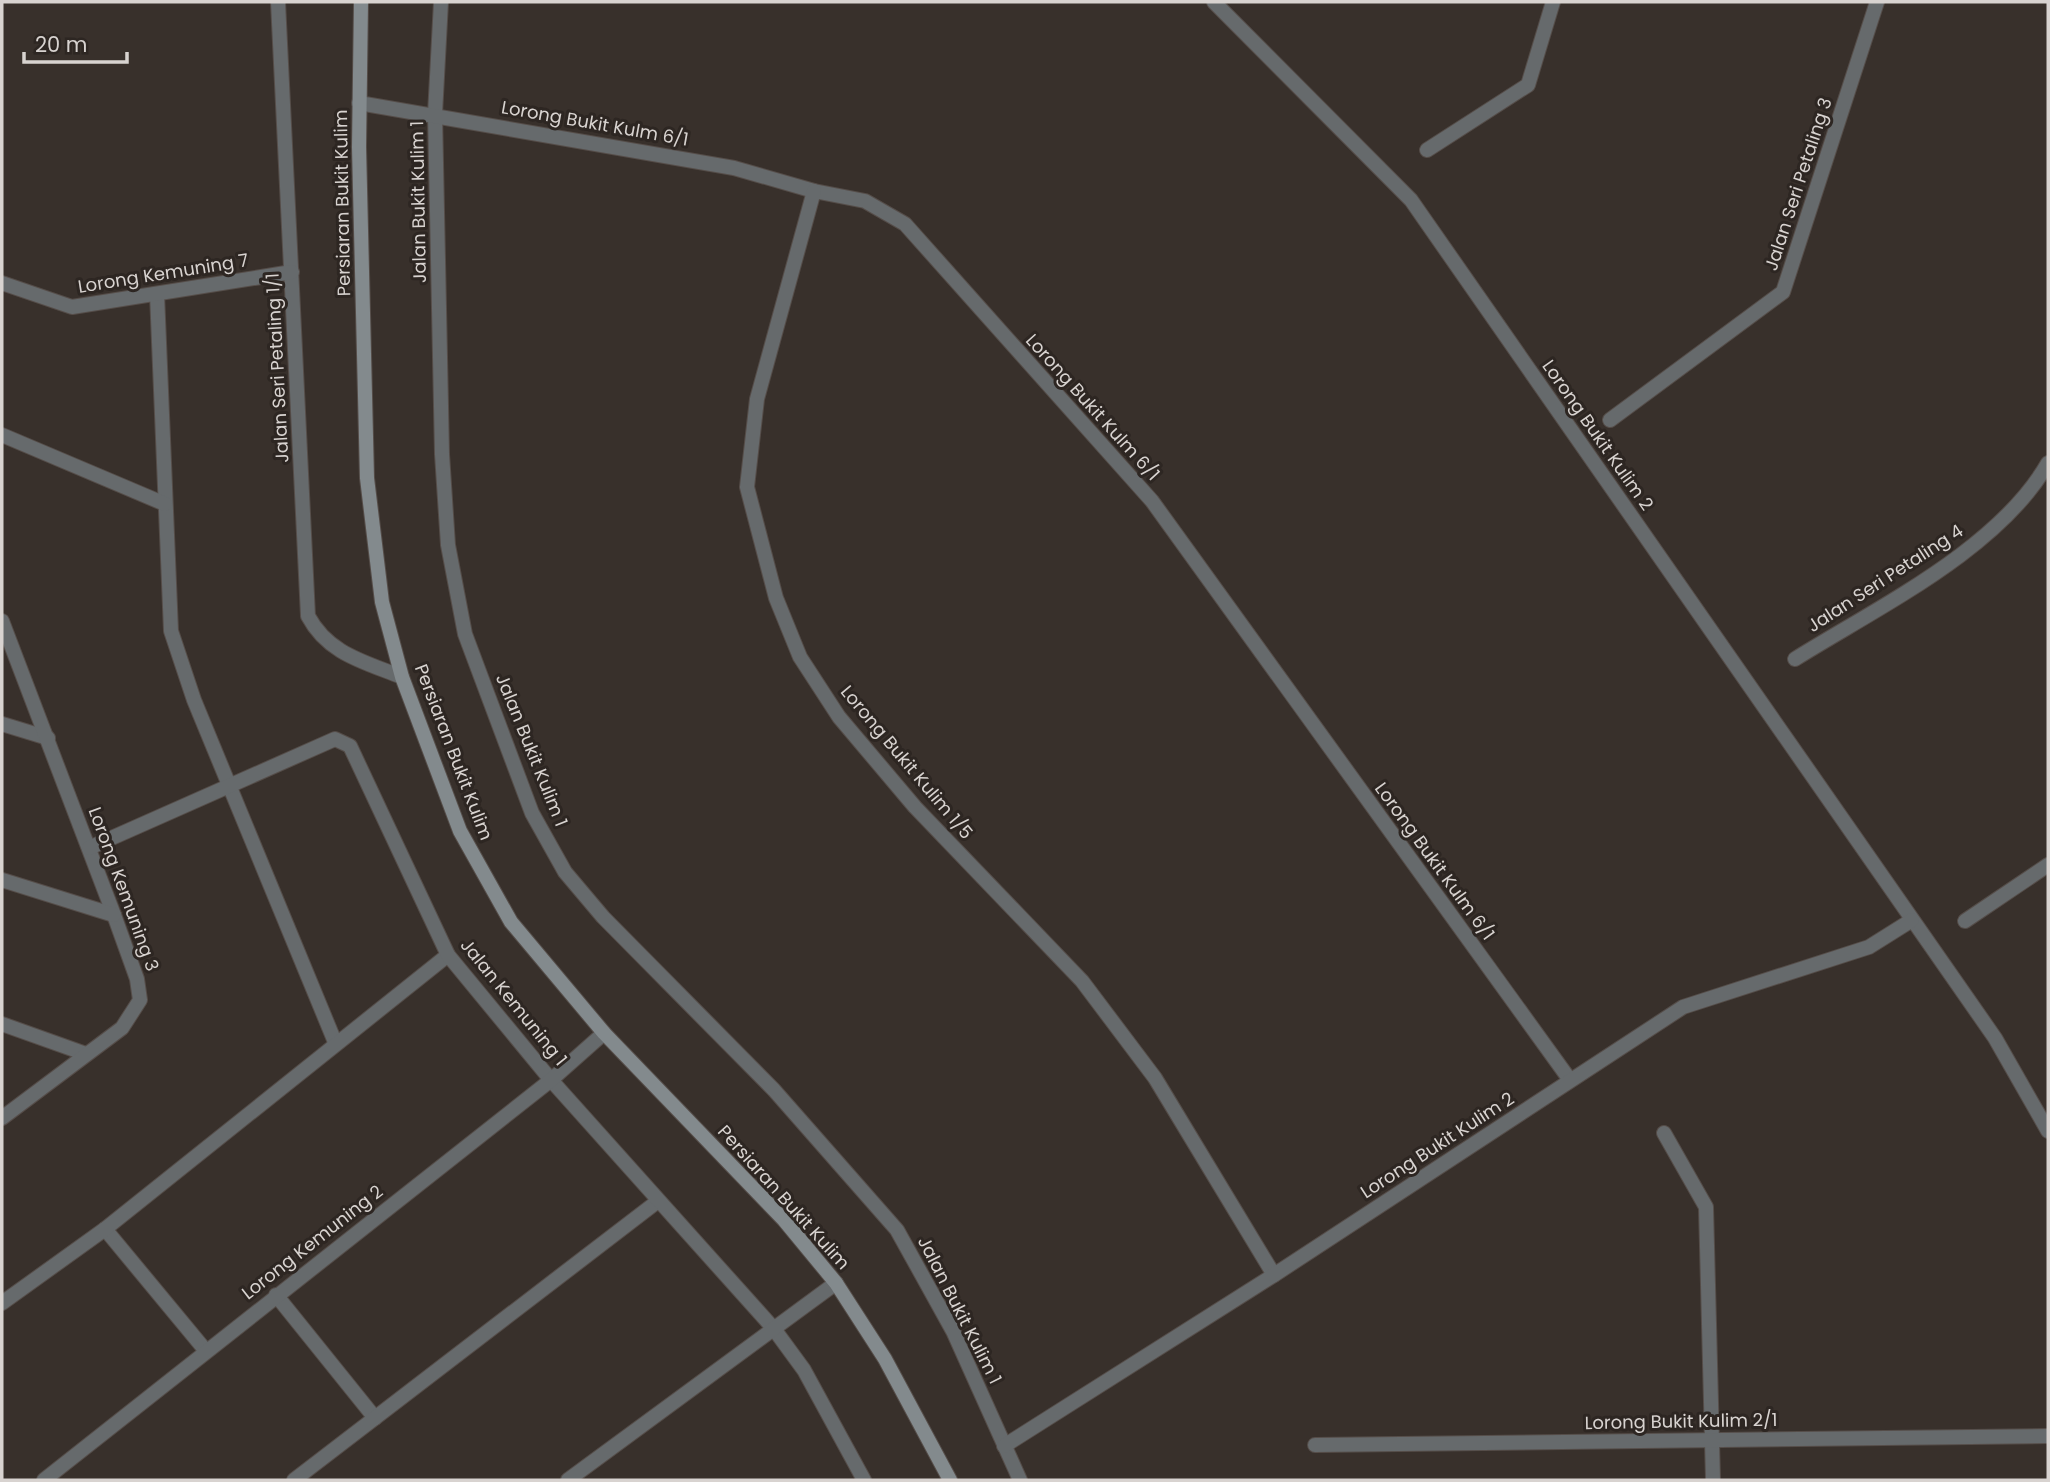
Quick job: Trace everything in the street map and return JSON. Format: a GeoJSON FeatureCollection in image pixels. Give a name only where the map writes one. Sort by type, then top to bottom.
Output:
{"type":"FeatureCollection","features":[{"type":"Feature","properties":{"kind":"street","name":"Jalan Seri Petaling 1/1"},"geometry":{"type":"LineString","coordinates":[[278,2],[308,617],[317,633],[339,652],[402,677]]}},
{"type":"Feature","properties":{"kind":"street","name":"Persiaran Bukit Kulim"},"geometry":{"type":"LineString","coordinates":[[361,2],[359,103],[367,478],[382,602],[402,677],[460,831],[512,922],[604,1034],[784,1220],[836,1283],[886,1359],[950,1480]]}},
{"type":"Feature","properties":{"kind":"street","name":"Jalan Bukit Kulim 1"},"geometry":{"type":"LineString","coordinates":[[442,2],[435,114],[442,454],[448,545],[465,634],[532,813],[565,872],[603,917],[774,1090],[897,1230],[953,1331],[1020,1480]]}},
{"type":"Feature","properties":{"kind":"street","name":"Lorong Bukit Kulim 2"},"geometry":{"type":"LineString","coordinates":[[1214,2],[1411,200],[1995,1038],[2048,1131]]}},
{"type":"Feature","properties":{"kind":"street"},"geometry":{"type":"LineString","coordinates":[[1427,150],[1528,85],[1553,2]]}},
{"type":"Feature","properties":{"kind":"street","name":"Jalan Seri Petaling 3"},"geometry":{"type":"LineString","coordinates":[[1609,420],[1783,292],[1877,2]]}},
{"type":"Feature","properties":{"kind":"street","name":"Lorong Bukit Kulm 6/1"},"geometry":{"type":"LineString","coordinates":[[359,103],[435,114],[734,168],[814,191],[865,201],[905,224],[1152,501],[1570,1080]]}},
{"type":"Feature","properties":{"kind":"street","name":"Lorong Bukit Kulim 1/5"},"geometry":{"type":"LineString","coordinates":[[814,191],[757,400],[747,487],[776,598],[800,657],[839,717],[915,807],[1082,981],[1156,1078],[1274,1275]]}},
{"type":"Feature","properties":{"kind":"street","name":"Lorong Kemuning 7"},"geometry":{"type":"LineString","coordinates":[[2,283],[72,307],[292,272]]}},
{"type":"Feature","properties":{"kind":"street"},"geometry":{"type":"LineString","coordinates":[[157,294],[171,631],[194,700],[335,1042]]}},
{"type":"Feature","properties":{"kind":"street"},"geometry":{"type":"LineString","coordinates":[[2,435],[165,504]]}},
{"type":"Feature","properties":{"kind":"street","name":"Jalan Seri Petaling 4"},"geometry":{"type":"LineString","coordinates":[[1795,659],[1970,549],[2033,489],[2048,463]]}},
{"type":"Feature","properties":{"kind":"street","name":"Lorong Kemuning 3"},"geometry":{"type":"LineString","coordinates":[[2,621],[114,915],[137,979],[140,1000],[122,1028],[2,1118]]}},
{"type":"Feature","properties":{"kind":"street"},"geometry":{"type":"LineString","coordinates":[[2,723],[48,738]]}},
{"type":"Feature","properties":{"kind":"street","name":"Jalan Kemuning 1"},"geometry":{"type":"LineString","coordinates":[[89,848],[335,739],[350,746],[448,955],[551,1080],[774,1329],[803,1370],[864,1480]]}},
{"type":"Feature","properties":{"kind":"street"},"geometry":{"type":"LineString","coordinates":[[1965,921],[2048,865]]}},
{"type":"Feature","properties":{"kind":"street"},"geometry":{"type":"LineString","coordinates":[[2,880],[114,915]]}},
{"type":"Feature","properties":{"kind":"street","name":"Lorong Bukit Kulim 2"},"geometry":{"type":"LineString","coordinates":[[1004,1446],[1274,1275],[1683,1007],[1869,947],[1912,920]]}},
{"type":"Feature","properties":{"kind":"street"},"geometry":{"type":"LineString","coordinates":[[2,1303],[105,1229],[335,1042],[448,955]]}},
{"type":"Feature","properties":{"kind":"street"},"geometry":{"type":"LineString","coordinates":[[2,1024],[86,1054]]}},
{"type":"Feature","properties":{"kind":"street","name":"Lorong Kemuning 2"},"geometry":{"type":"LineString","coordinates":[[44,1480],[275,1295],[551,1080],[604,1034]]}},
{"type":"Feature","properties":{"kind":"street"},"geometry":{"type":"LineString","coordinates":[[1664,1133],[1706,1207],[1713,1480]]}},
{"type":"Feature","properties":{"kind":"street"},"geometry":{"type":"LineString","coordinates":[[294,1480],[658,1201]]}},
{"type":"Feature","properties":{"kind":"street"},"geometry":{"type":"LineString","coordinates":[[105,1229],[206,1351]]}},
{"type":"Feature","properties":{"kind":"street"},"geometry":{"type":"LineString","coordinates":[[568,1480],[836,1283]]}},
{"type":"Feature","properties":{"kind":"street"},"geometry":{"type":"LineString","coordinates":[[275,1295],[375,1418]]}},
{"type":"Feature","properties":{"kind":"street","name":"Lorong Bukit Kulim 2/1"},"geometry":{"type":"LineString","coordinates":[[1315,1445],[2048,1436]]}}]}
